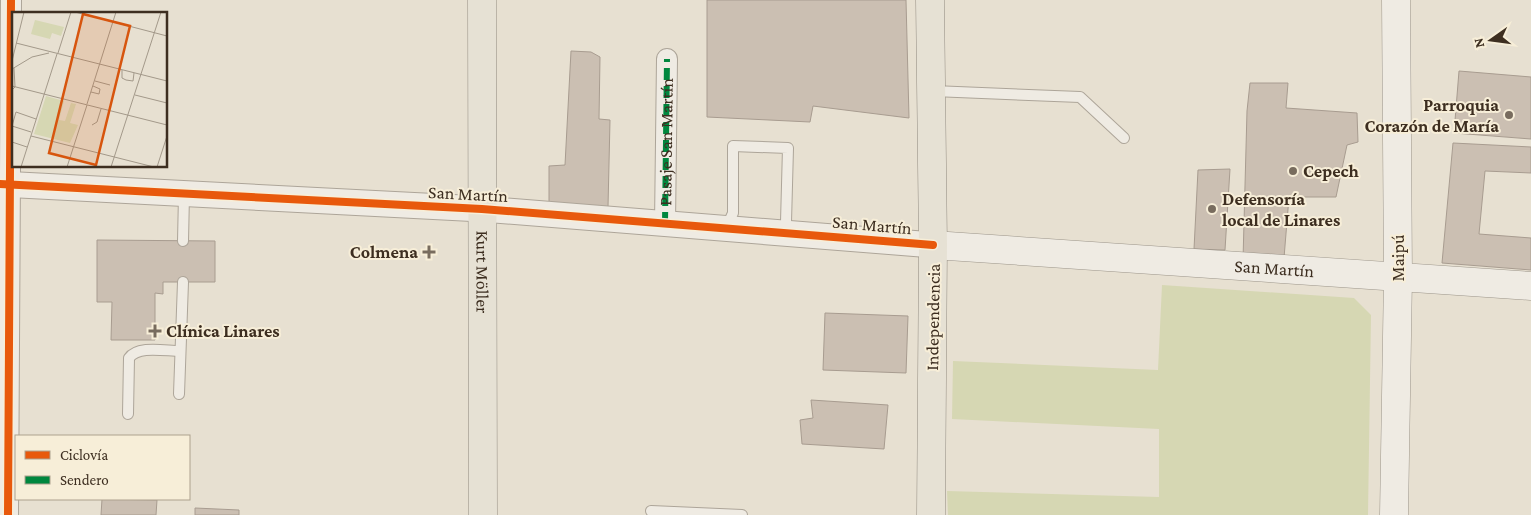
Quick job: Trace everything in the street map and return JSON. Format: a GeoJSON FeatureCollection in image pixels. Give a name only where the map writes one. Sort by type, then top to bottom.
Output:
{"type":"FeatureCollection","features":[{"type":"Feature","properties":{"kind":"main road","name":"Kurt Möller"},"geometry":{"type":"LineString","coordinates":[[482,0],[483,515]]}},
{"type":"Feature","properties":{"kind":"main road","name":"Independencia"},"geometry":{"type":"LineString","coordinates":[[930,0],[933,245],[931,515]]}},
{"type":"Feature","properties":{"kind":"main road","name":"Maipú"},"geometry":{"type":"LineString","coordinates":[[1394,515],[1398,277],[1396,0]]}},
{"type":"Feature","properties":{"kind":"main road","name":"San Martín"},"geometry":{"type":"LineString","coordinates":[[933,245],[1531,286]]}},
{"type":"Feature","properties":{"kind":"street"},"geometry":{"type":"LineString","coordinates":[[8,515],[6,184],[11,0]]}},
{"type":"Feature","properties":{"kind":"street","name":"Pasaje San Martín"},"geometry":{"type":"LineString","coordinates":[[665,224],[667,59]]}},
{"type":"Feature","properties":{"kind":"street","name":"San Martín"},"geometry":{"type":"LineString","coordinates":[[6,184],[184,195],[482,209],[933,245]]}},
{"type":"Feature","properties":{"kind":"lane"},"geometry":{"type":"LineString","coordinates":[[931,91],[1080,98],[1124,138]]}},
{"type":"Feature","properties":{"kind":"lane"},"geometry":{"type":"LineString","coordinates":[[725,229],[733,213],[733,146],[788,148],[786,222],[789,233]]}},
{"type":"Feature","properties":{"kind":"lane"},"geometry":{"type":"LineString","coordinates":[[183,241],[184,195]]}},
{"type":"Feature","properties":{"kind":"lane"},"geometry":{"type":"LineString","coordinates":[[178,394],[183,282]]}},
{"type":"Feature","properties":{"kind":"lane"},"geometry":{"type":"LineString","coordinates":[[128,414],[129,358],[131,355],[138,351],[180,351]]}},
{"type":"Feature","properties":{"kind":"lane"},"geometry":{"type":"LineString","coordinates":[[651,511],[742,515]]}},
{"type":"Feature","properties":{"kind":"green space"},"geometry":{"type":"Polygon","coordinates":[[[1162,285],[1354,298],[1371,315],[1368,515],[948,515],[947,491],[1159,497],[1159,429],[952,419],[953,361],[1158,370],[1162,285]]]}},
{"type":"Feature","properties":{"kind":"building"},"geometry":{"type":"Polygon","coordinates":[[[707,0],[906,0],[909,118],[813,106],[810,122],[707,117],[707,0]]]}},
{"type":"Feature","properties":{"kind":"building"},"geometry":{"type":"Polygon","coordinates":[[[571,51],[591,52],[600,57],[599,119],[610,120],[608,207],[549,205],[549,166],[565,165],[571,51]]]}},
{"type":"Feature","properties":{"kind":"building"},"geometry":{"type":"Polygon","coordinates":[[[1459,71],[1531,77],[1531,139],[1454,133],[1459,71]]]}},
{"type":"Feature","properties":{"kind":"building","name":"Cepech"},"geometry":{"type":"Polygon","coordinates":[[[1250,83],[1288,83],[1286,108],[1357,113],[1358,142],[1347,145],[1336,197],[1289,197],[1284,258],[1243,260],[1247,111],[1250,83]]]}},
{"type":"Feature","properties":{"kind":"building"},"geometry":{"type":"Polygon","coordinates":[[[1453,143],[1531,147],[1531,173],[1485,171],[1479,234],[1531,238],[1531,270],[1442,263],[1453,143]]]}},
{"type":"Feature","properties":{"kind":"building","name":"Defensoría local de Linares"},"geometry":{"type":"Polygon","coordinates":[[[1230,169],[1225,250],[1194,249],[1198,170],[1230,169]]]}},
{"type":"Feature","properties":{"kind":"building"},"geometry":{"type":"Polygon","coordinates":[[[97,240],[215,241],[215,282],[163,282],[163,294],[155,293],[155,340],[111,340],[112,302],[97,302],[97,240]]]}},
{"type":"Feature","properties":{"kind":"building"},"geometry":{"type":"Polygon","coordinates":[[[825,313],[908,316],[906,373],[823,370],[825,313]]]}},
{"type":"Feature","properties":{"kind":"building"},"geometry":{"type":"Polygon","coordinates":[[[811,400],[888,405],[884,449],[802,444],[800,420],[813,418],[811,400]]]}},
{"type":"Feature","properties":{"kind":"building"},"geometry":{"type":"Polygon","coordinates":[[[102,500],[157,500],[156,515],[101,515],[102,500]]]}},
{"type":"Feature","properties":{"kind":"building"},"geometry":{"type":"Polygon","coordinates":[[[195,508],[239,510],[239,515],[195,515],[195,508]]]}},
{"type":"Feature","properties":{"kind":"marked path"},"geometry":{"type":"LineString","coordinates":[[665,224],[667,59]]}},
{"type":"Feature","properties":{"kind":"cycle path"},"geometry":{"type":"LineString","coordinates":[[8,515],[11,0]]}},
{"type":"Feature","properties":{"kind":"cycle path"},"geometry":{"type":"LineString","coordinates":[[0,184],[482,209],[933,245]]}},
{"type":"Feature","properties":{"kind":"place","name":"Parroquia Corazón de María"},"geometry":{"type":"Point","coordinates":[1509,115]}},
{"type":"Feature","properties":{"kind":"place","name":"Cepech"},"geometry":{"type":"Point","coordinates":[1293,171]}},
{"type":"Feature","properties":{"kind":"place","name":"Defensoría local de Linares"},"geometry":{"type":"Point","coordinates":[1212,209]}},
{"type":"Feature","properties":{"kind":"place","name":"Colmena"},"geometry":{"type":"Point","coordinates":[429,252]}},
{"type":"Feature","properties":{"kind":"place","name":"Clínica Linares"},"geometry":{"type":"Point","coordinates":[155,331]}}]}
